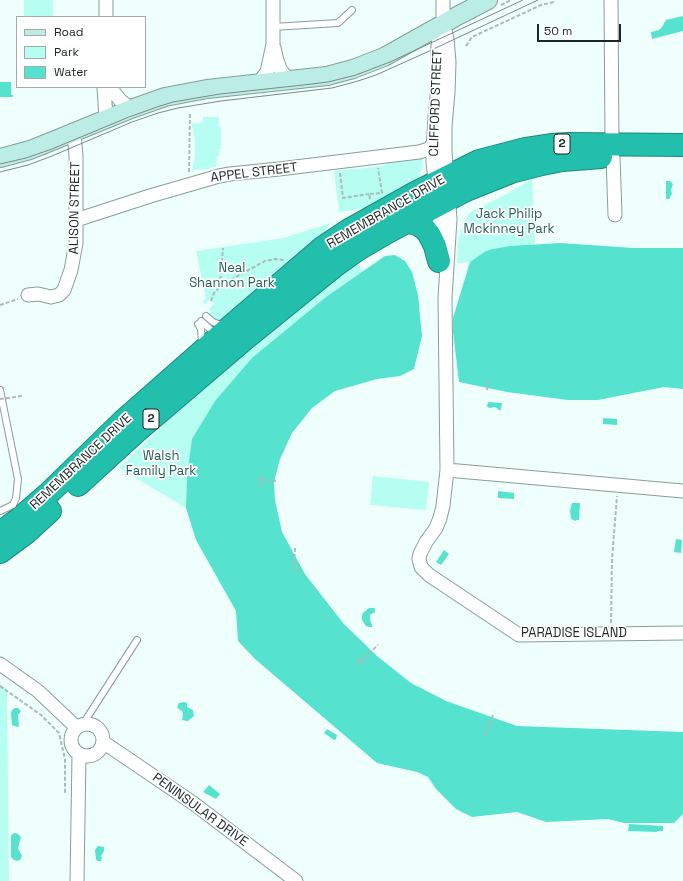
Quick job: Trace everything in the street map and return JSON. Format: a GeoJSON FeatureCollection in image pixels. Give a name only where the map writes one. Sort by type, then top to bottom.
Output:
{"type":"FeatureCollection","features":[{"type":"Feature","properties":{"kind":"highway","name":"REMEMBRANCE DRIVE"},"geometry":{"type":"LineString","coordinates":[[4,533],[49,493],[123,421],[198,356],[231,330],[322,248],[348,230],[415,193],[479,161],[526,149],[569,144],[683,158]]}},
{"type":"Feature","properties":{"kind":"highway","name":"REMEMBRANCE DRIVE"},"geometry":{"type":"LineString","coordinates":[[4,533],[27,532],[136,432],[276,311],[357,250],[406,222],[466,190],[511,172],[537,165],[613,150],[683,145]]}},
{"type":"Feature","properties":{"kind":"highway"},"geometry":{"type":"LineString","coordinates":[[406,222],[415,223],[425,229],[434,241],[439,261]]}},
{"type":"Feature","properties":{"kind":"street"},"geometry":{"type":"LineString","coordinates":[[106,0],[106,16]]}},
{"type":"Feature","properties":{"kind":"street"},"geometry":{"type":"LineString","coordinates":[[258,84],[267,72],[273,44],[273,0]]}},
{"type":"Feature","properties":{"kind":"street","name":"CLIFFORD STREET"},"geometry":{"type":"LineString","coordinates":[[442,180],[445,151],[449,62],[444,23],[443,0]]}},
{"type":"Feature","properties":{"kind":"street"},"geometry":{"type":"LineString","coordinates":[[0,158],[30,150],[131,109],[165,97],[207,89],[327,76],[340,73],[384,57],[488,0]]}},
{"type":"Feature","properties":{"kind":"street"},"geometry":{"type":"LineString","coordinates":[[611,0],[615,215]]}},
{"type":"Feature","properties":{"kind":"street","name":"CLIFFORD STREET"},"geometry":{"type":"LineString","coordinates":[[442,180],[433,162],[438,46],[444,23]]}},
{"type":"Feature","properties":{"kind":"street"},"geometry":{"type":"LineString","coordinates":[[273,44],[280,69],[290,80]]}},
{"type":"Feature","properties":{"kind":"street"},"geometry":{"type":"LineString","coordinates":[[104,88],[106,119]]}},
{"type":"Feature","properties":{"kind":"street"},"geometry":{"type":"LineString","coordinates":[[112,88],[120,100],[131,109]]}},
{"type":"Feature","properties":{"kind":"street","name":"ALISON STREET"},"geometry":{"type":"LineString","coordinates":[[28,295],[38,294],[55,297],[59,296],[64,290],[71,270],[76,243],[76,156],[74,133]]}},
{"type":"Feature","properties":{"kind":"street","name":"APPEL STREET"},"geometry":{"type":"LineString","coordinates":[[76,220],[219,176],[419,152],[429,149],[434,142]]}},
{"type":"Feature","properties":{"kind":"street"},"geometry":{"type":"LineString","coordinates":[[442,180],[444,202]]}},
{"type":"Feature","properties":{"kind":"street","name":"PARADISE ISLAND"},"geometry":{"type":"LineString","coordinates":[[444,202],[439,226],[439,261],[440,278],[445,298]]}},
{"type":"Feature","properties":{"kind":"street","name":"PARADISE ISLAND"},"geometry":{"type":"LineString","coordinates":[[444,202],[450,224],[445,298],[447,470],[443,506],[440,518],[436,528],[426,542],[418,559],[421,566],[425,572],[518,635],[683,633]]}},
{"type":"Feature","properties":{"kind":"street"},"geometry":{"type":"LineString","coordinates":[[447,470],[683,491]]}},
{"type":"Feature","properties":{"kind":"street"},"geometry":{"type":"LineString","coordinates":[[0,664],[38,690],[80,726]]}},
{"type":"Feature","properties":{"kind":"street"},"geometry":{"type":"LineString","coordinates":[[90,724],[98,728],[101,733],[103,742],[102,746],[96,753],[88,756],[75,752],[71,744],[71,735],[80,726],[90,724]]}},
{"type":"Feature","properties":{"kind":"street","name":"PENINSULAR DRIVE"},"geometry":{"type":"LineString","coordinates":[[103,742],[193,803],[296,881]]}},
{"type":"Feature","properties":{"kind":"street"},"geometry":{"type":"LineString","coordinates":[[79,754],[80,879]]}},
{"type":"Feature","properties":{"kind":"lane"},"geometry":{"type":"LineString","coordinates":[[273,26],[338,23],[352,10]]}},
{"type":"Feature","properties":{"kind":"lane"},"geometry":{"type":"LineString","coordinates":[[206,316],[213,322],[231,330]]}},
{"type":"Feature","properties":{"kind":"lane"},"geometry":{"type":"LineString","coordinates":[[198,356],[202,342],[200,323],[216,332],[231,330]]}},
{"type":"Feature","properties":{"kind":"lane"},"geometry":{"type":"LineString","coordinates":[[0,390],[18,479],[16,498],[12,505],[4,533]]}},
{"type":"Feature","properties":{"kind":"lane"},"geometry":{"type":"LineString","coordinates":[[4,533],[12,505]]}},
{"type":"Feature","properties":{"kind":"lane"},"geometry":{"type":"LineString","coordinates":[[80,726],[137,640]]}},
{"type":"Feature","properties":{"kind":"path"},"geometry":{"type":"LineString","coordinates":[[466,46],[472,37],[541,5],[554,2]]}},
{"type":"Feature","properties":{"kind":"path"},"geometry":{"type":"LineString","coordinates":[[189,176],[190,114]]}},
{"type":"Feature","properties":{"kind":"path"},"geometry":{"type":"LineString","coordinates":[[340,175],[343,198],[382,193],[378,168]]}},
{"type":"Feature","properties":{"kind":"path"},"geometry":{"type":"LineString","coordinates":[[369,194],[370,200]]}},
{"type":"Feature","properties":{"kind":"path"},"geometry":{"type":"LineString","coordinates":[[220,286],[223,248]]}},
{"type":"Feature","properties":{"kind":"path"},"geometry":{"type":"LineString","coordinates":[[211,300],[214,293],[220,286],[265,262],[275,259],[287,261]]}},
{"type":"Feature","properties":{"kind":"path"},"geometry":{"type":"LineString","coordinates":[[0,305],[28,295]]}},
{"type":"Feature","properties":{"kind":"path"},"geometry":{"type":"LineString","coordinates":[[487,390],[489,378]]}},
{"type":"Feature","properties":{"kind":"path"},"geometry":{"type":"LineString","coordinates":[[0,399],[22,396]]}},
{"type":"Feature","properties":{"kind":"path"},"geometry":{"type":"LineString","coordinates":[[260,486],[261,474]]}},
{"type":"Feature","properties":{"kind":"path"},"geometry":{"type":"LineString","coordinates":[[260,480],[276,481]]}},
{"type":"Feature","properties":{"kind":"path"},"geometry":{"type":"LineString","coordinates":[[611,634],[612,559],[618,485]]}},
{"type":"Feature","properties":{"kind":"path"},"geometry":{"type":"LineString","coordinates":[[295,548],[294,565],[299,573]]}},
{"type":"Feature","properties":{"kind":"path"},"geometry":{"type":"LineString","coordinates":[[360,662],[378,645]]}},
{"type":"Feature","properties":{"kind":"path"},"geometry":{"type":"LineString","coordinates":[[357,659],[363,665]]}},
{"type":"Feature","properties":{"kind":"path"},"geometry":{"type":"LineString","coordinates":[[0,686],[41,715],[59,733],[65,759],[65,797]]}},
{"type":"Feature","properties":{"kind":"path"},"geometry":{"type":"LineString","coordinates":[[485,735],[493,715]]}},
{"type":"Feature","properties":{"kind":"green space"},"geometry":{"type":"Polygon","coordinates":[[[24,0],[53,0],[53,16],[24,16],[24,0]]]}},
{"type":"Feature","properties":{"kind":"green space"},"geometry":{"type":"Polygon","coordinates":[[[203,117],[219,117],[219,127],[221,127],[221,149],[219,149],[219,156],[217,156],[216,167],[192,171],[195,157],[195,141],[191,121],[192,123],[203,123],[203,117]]]}},
{"type":"Feature","properties":{"kind":"green space"},"geometry":{"type":"Polygon","coordinates":[[[423,155],[422,169],[417,180],[365,208],[339,212],[334,171],[375,167],[385,165],[389,161],[423,155]]]}},
{"type":"Feature","properties":{"kind":"green space","name":"Jack Philip Mckinney Park"},"geometry":{"type":"Polygon","coordinates":[[[532,179],[535,244],[493,249],[470,262],[457,263],[458,241],[469,213],[505,195],[532,179]]]}},
{"type":"Feature","properties":{"kind":"green space","name":"Neal Shannon Park"},"geometry":{"type":"Polygon","coordinates":[[[331,223],[310,251],[224,319],[219,321],[211,318],[209,314],[211,311],[209,309],[214,304],[210,299],[205,304],[202,301],[206,299],[196,251],[283,238],[331,223]]]}},
{"type":"Feature","properties":{"kind":"green space","name":"Walsh Family Park"},"geometry":{"type":"Polygon","coordinates":[[[354,261],[364,271],[326,297],[192,441],[187,475],[186,508],[119,468],[232,358],[354,261]]]}},
{"type":"Feature","properties":{"kind":"green space"},"geometry":{"type":"Polygon","coordinates":[[[373,476],[429,482],[426,510],[370,505],[373,476]]]}},
{"type":"Feature","properties":{"kind":"green space"},"geometry":{"type":"Polygon","coordinates":[[[0,684],[7,689],[9,881],[0,881],[0,684]]]}},
{"type":"Feature","properties":{"kind":"water"},"geometry":{"type":"Polygon","coordinates":[[[683,16],[683,31],[652,39],[651,32],[659,30],[666,20],[683,16]]]}},
{"type":"Feature","properties":{"kind":"water"},"geometry":{"type":"Polygon","coordinates":[[[0,82],[11,82],[11,95],[13,95],[13,97],[0,97],[0,82]]]}},
{"type":"Feature","properties":{"kind":"water"},"geometry":{"type":"Polygon","coordinates":[[[666,181],[670,181],[673,184],[670,199],[666,199],[666,181]]]}},
{"type":"Feature","properties":{"kind":"water"},"geometry":{"type":"Polygon","coordinates":[[[560,243],[634,248],[683,248],[683,389],[664,387],[598,400],[568,400],[507,392],[459,382],[453,332],[453,318],[470,262],[486,251],[493,249],[510,246],[560,243]]]}},
{"type":"Feature","properties":{"kind":"water"},"geometry":{"type":"Polygon","coordinates":[[[395,255],[405,261],[412,272],[418,295],[422,336],[414,369],[400,376],[377,379],[335,391],[312,408],[292,433],[280,459],[274,482],[275,500],[282,532],[305,574],[343,623],[377,656],[411,683],[446,701],[517,726],[683,732],[683,814],[674,823],[624,823],[608,819],[546,822],[517,812],[472,817],[456,809],[436,789],[428,777],[417,772],[377,763],[255,659],[238,641],[236,611],[196,540],[186,508],[187,475],[192,439],[215,401],[252,358],[326,297],[385,256],[395,255]]]}},
{"type":"Feature","properties":{"kind":"water"},"geometry":{"type":"Polygon","coordinates":[[[488,402],[502,403],[501,410],[495,407],[487,407],[488,402]]]}},
{"type":"Feature","properties":{"kind":"water"},"geometry":{"type":"Polygon","coordinates":[[[603,418],[617,419],[617,425],[603,424],[603,418]]]}},
{"type":"Feature","properties":{"kind":"water"},"geometry":{"type":"Polygon","coordinates":[[[498,491],[514,493],[514,499],[498,498],[498,491]]]}},
{"type":"Feature","properties":{"kind":"water"},"geometry":{"type":"Polygon","coordinates":[[[572,503],[580,503],[579,520],[576,521],[571,519],[570,511],[572,503]]]}},
{"type":"Feature","properties":{"kind":"water"},"geometry":{"type":"Polygon","coordinates":[[[676,539],[682,540],[681,553],[674,552],[676,539]]]}},
{"type":"Feature","properties":{"kind":"water"},"geometry":{"type":"Polygon","coordinates":[[[444,550],[449,554],[441,565],[436,562],[444,550]]]}},
{"type":"Feature","properties":{"kind":"water"},"geometry":{"type":"Polygon","coordinates":[[[369,608],[375,609],[375,612],[370,615],[372,627],[366,626],[362,620],[362,615],[369,608]]]}},
{"type":"Feature","properties":{"kind":"water"},"geometry":{"type":"Polygon","coordinates":[[[179,703],[187,703],[187,707],[193,710],[194,716],[188,721],[182,720],[182,711],[177,707],[179,703]]]}},
{"type":"Feature","properties":{"kind":"water"},"geometry":{"type":"Polygon","coordinates":[[[18,708],[21,711],[18,715],[19,727],[12,725],[11,714],[12,710],[18,708]]]}},
{"type":"Feature","properties":{"kind":"water"},"geometry":{"type":"Polygon","coordinates":[[[327,729],[337,735],[336,739],[334,740],[324,733],[327,729]]]}},
{"type":"Feature","properties":{"kind":"water"},"geometry":{"type":"Polygon","coordinates":[[[209,785],[220,794],[216,799],[203,792],[209,785]]]}},
{"type":"Feature","properties":{"kind":"water"},"geometry":{"type":"Polygon","coordinates":[[[629,824],[663,826],[663,831],[628,831],[629,824]]]}},
{"type":"Feature","properties":{"kind":"water"},"geometry":{"type":"Polygon","coordinates":[[[15,833],[21,837],[18,848],[22,856],[20,860],[17,861],[11,857],[11,837],[12,834],[15,833]]]}},
{"type":"Feature","properties":{"kind":"water"},"geometry":{"type":"Polygon","coordinates":[[[98,846],[104,847],[101,861],[96,860],[95,850],[98,846]]]}},
{"type":"Feature","properties":{"kind":"tram line"},"geometry":{"type":"LineString","coordinates":[[0,164],[26,158],[52,149],[129,117],[173,102],[220,94],[328,82],[356,75],[390,62],[523,0]]}},
{"type":"Feature","properties":{"kind":"tram line"},"geometry":{"type":"LineString","coordinates":[[0,172],[28,165],[132,122],[158,113],[221,101],[332,88],[358,81],[376,75],[425,53],[538,0]]}}]}
